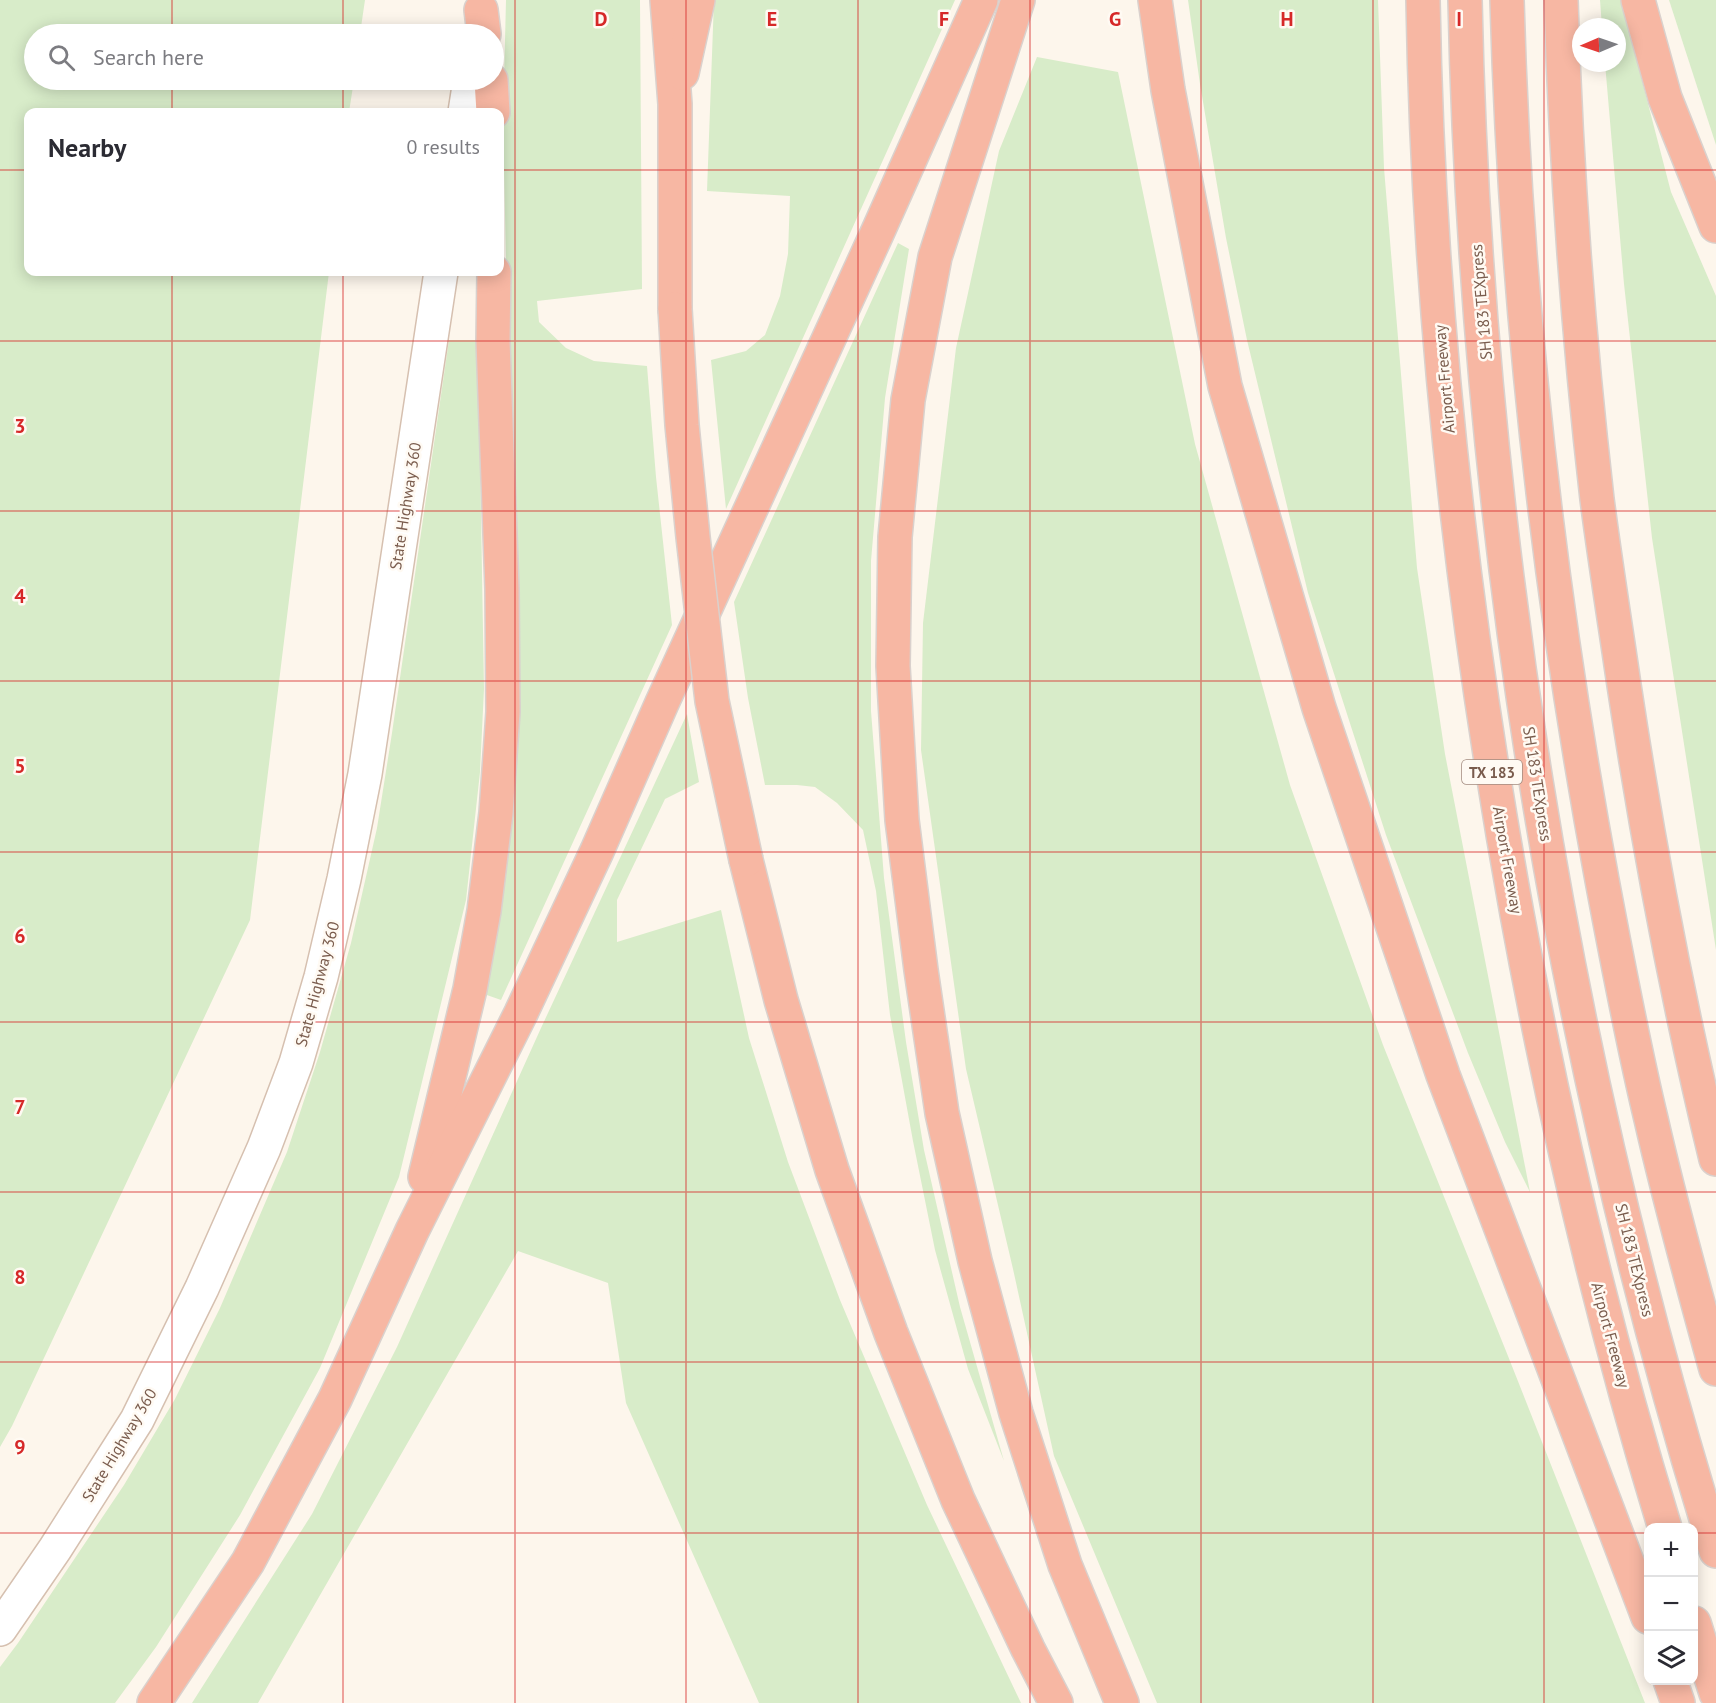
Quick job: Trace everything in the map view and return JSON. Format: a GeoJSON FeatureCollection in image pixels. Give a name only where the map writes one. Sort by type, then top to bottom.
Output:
{"type":"FeatureCollection","features":[{"type":"Feature","properties":{"kind":"highway"},"geometry":{"type":"LineString","coordinates":[[667,0],[675,105],[675,309],[684,447],[712,701],[747,860],[782,1000],[832,1170],[891,1333],[958,1500],[1056,1703]]}},
{"type":"Feature","properties":{"kind":"highway"},"geometry":{"type":"LineString","coordinates":[[675,105],[698,0]]}},
{"type":"Feature","properties":{"kind":"highway"},"geometry":{"type":"LineString","coordinates":[[154,1703],[248,1562],[335,1400],[412,1231],[516,1023],[597,851],[981,0]]}},
{"type":"Feature","properties":{"kind":"highway"},"geometry":{"type":"LineString","coordinates":[[1018,0],[934,257],[908,400],[895,537],[893,666],[901,797],[921,970],[942,1113],[975,1261],[1016,1413],[1065,1565],[1122,1703]]}},
{"type":"Feature","properties":{"kind":"highway","name":"Airport Freeway"},"geometry":{"type":"LineString","coordinates":[[1423,0],[1431,219],[1443,372],[1457,521],[1490,757],[1527,967],[1568,1167],[1614,1349],[1664,1523]]}},
{"type":"Feature","properties":{"kind":"highway","name":"SH 183 TEXpress"},"geometry":{"type":"LineString","coordinates":[[1466,0],[1472,192],[1496,475],[1514,625],[1536,776],[1564,940],[1598,1108],[1642,1291],[1716,1551]]}},
{"type":"Feature","properties":{"kind":"highway"},"geometry":{"type":"LineString","coordinates":[[1507,0],[1515,197],[1525,321],[1541,482],[1562,643],[1590,815],[1650,1118],[1716,1369]]}},
{"type":"Feature","properties":{"kind":"highway"},"geometry":{"type":"LineString","coordinates":[[1561,0],[1574,253],[1597,500],[1651,849],[1698,1087],[1716,1159]]}},
{"type":"Feature","properties":{"kind":"highway"},"geometry":{"type":"LineString","coordinates":[[1638,0],[1665,98],[1716,226]]}},
{"type":"Feature","properties":{"kind":"highway"},"geometry":{"type":"LineString","coordinates":[[1144,4],[1168,90],[1225,386],[1319,708],[1443,1075],[1644,1606]]}},
{"type":"Feature","properties":{"kind":"highway"},"geometry":{"type":"LineString","coordinates":[[491,90],[493,108]]}},
{"type":"Feature","properties":{"kind":"highway"},"geometry":{"type":"LineString","coordinates":[[412,1231],[470,989],[484,911],[496,813],[503,712],[494,276]]}},
{"type":"Feature","properties":{"kind":"highway"},"geometry":{"type":"LineString","coordinates":[[1696,1631],[1716,1694]]}},
{"type":"Feature","properties":{"kind":"highway"},"geometry":{"type":"LineString","coordinates":[[1672,1685],[1678,1703]]}},
{"type":"Feature","properties":{"kind":"main road"},"geometry":{"type":"LineString","coordinates":[[466,108],[468,90]]}},
{"type":"Feature","properties":{"kind":"main road","name":"State Highway 360"},"geometry":{"type":"LineString","coordinates":[[0,1629],[56,1549],[138,1420],[207,1277],[264,1148],[296,1063],[321,978],[365,774],[440,276]]}},
{"type":"Feature","properties":{"kind":"green space"},"geometry":{"type":"Polygon","coordinates":[[[0,0],[365,0],[361,24],[24,24],[24,90],[352,90],[350,108],[24,108],[24,276],[329,276],[250,920],[12,1426],[0,1447],[0,0]]]}},
{"type":"Feature","properties":{"kind":"green space"},"geometry":{"type":"Polygon","coordinates":[[[506,0],[640,0],[642,289],[537,301],[539,322],[566,348],[594,361],[647,366],[672,625],[501,1000],[484,994],[507,305],[504,82],[506,0]]]}},
{"type":"Feature","properties":{"kind":"green space"},"geometry":{"type":"Polygon","coordinates":[[[714,0],[955,0],[726,509],[711,360],[746,351],[765,335],[780,296],[788,254],[790,196],[707,191],[714,0]]]}},
{"type":"Feature","properties":{"kind":"green space"},"geometry":{"type":"Polygon","coordinates":[[[1188,0],[1378,0],[1384,168],[1417,568],[1445,754],[1530,1192],[1505,1142],[1468,1053],[1386,835],[1308,593],[1247,340],[1226,238],[1188,0]]]}},
{"type":"Feature","properties":{"kind":"green space"},"geometry":{"type":"Polygon","coordinates":[[[1600,0],[1621,0],[1626,18],[1601,18],[1600,0]]]}},
{"type":"Feature","properties":{"kind":"green space"},"geometry":{"type":"Polygon","coordinates":[[[1669,0],[1716,0],[1716,145],[1669,0]]]}},
{"type":"Feature","properties":{"kind":"green space"},"geometry":{"type":"Polygon","coordinates":[[[1626,19],[1671,192],[1716,296],[1716,950],[1652,538],[1624,284],[1606,72],[1626,72],[1626,19]]]}},
{"type":"Feature","properties":{"kind":"green space"},"geometry":{"type":"Polygon","coordinates":[[[1037,57],[1118,72],[1195,444],[1290,785],[1383,1045],[1645,1703],[1157,1703],[1054,1456],[966,1069],[921,750],[923,623],[956,348],[999,151],[1037,57]]]}},
{"type":"Feature","properties":{"kind":"green space"},"geometry":{"type":"Polygon","coordinates":[[[898,243],[909,249],[885,398],[871,561],[871,711],[884,878],[906,1042],[924,1150],[960,1307],[1004,1461],[968,1369],[935,1250],[890,1015],[876,891],[863,830],[837,803],[815,787],[765,785],[748,698],[734,602],[898,243]]]}},
{"type":"Feature","properties":{"kind":"green space"},"geometry":{"type":"Polygon","coordinates":[[[449,340],[478,340],[484,689],[480,772],[466,900],[399,1177],[320,1368],[240,1515],[156,1647],[115,1703],[0,1703],[0,1667],[124,1485],[175,1399],[220,1308],[287,1152],[320,1052],[351,943],[377,828],[449,340]]]}},
{"type":"Feature","properties":{"kind":"green space"},"geometry":{"type":"Polygon","coordinates":[[[687,714],[699,782],[665,799],[617,900],[617,942],[721,910],[749,1038],[788,1162],[840,1300],[927,1505],[1021,1703],[759,1703],[626,1403],[608,1283],[518,1251],[258,1703],[192,1703],[312,1514],[397,1347],[541,1028],[687,714]]]}}]}
